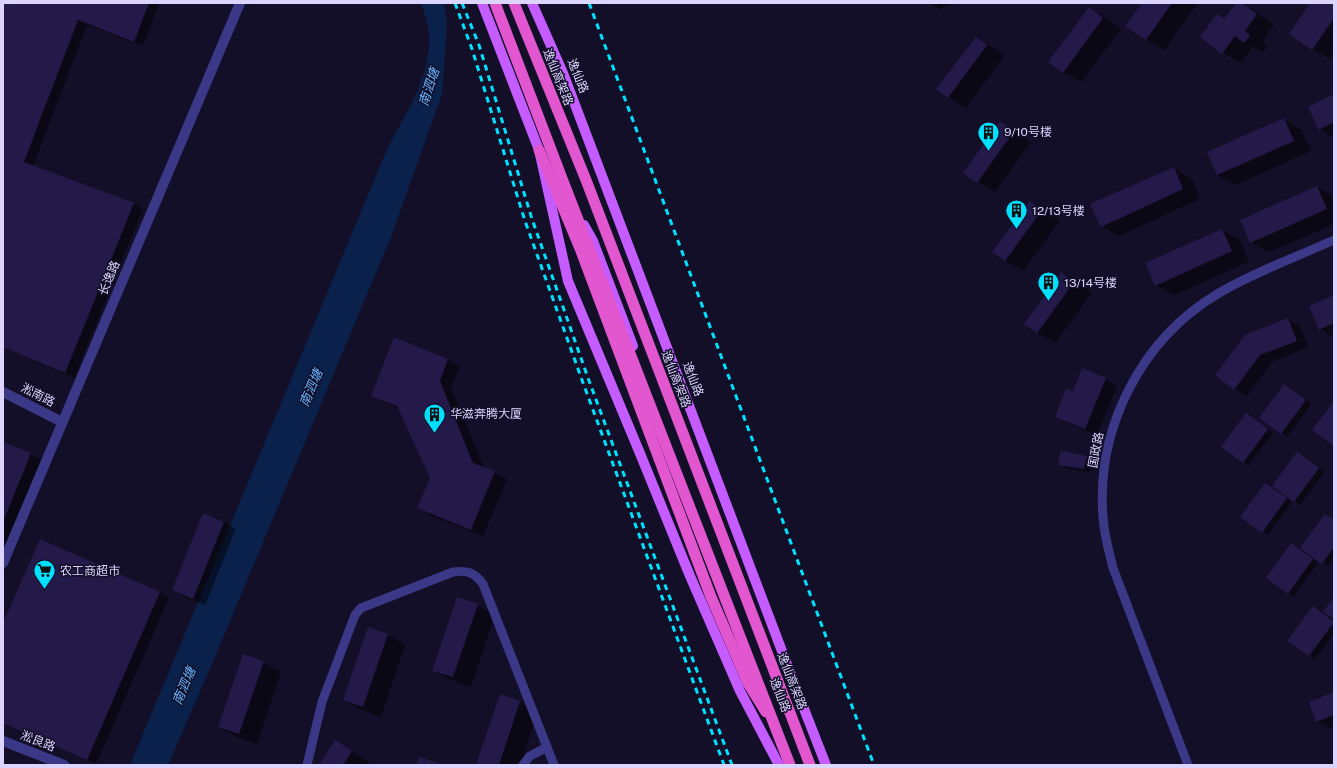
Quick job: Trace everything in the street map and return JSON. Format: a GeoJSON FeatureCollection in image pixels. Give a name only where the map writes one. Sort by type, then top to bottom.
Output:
{"type":"FeatureCollection","features":[{"type":"Feature","properties":{"kind":"highway"},"geometry":{"type":"LineString","coordinates":[[495,3],[791,765]]}},
{"type":"Feature","properties":{"kind":"highway","name":"逸仙高架路"},"geometry":{"type":"LineString","coordinates":[[514,3],[586,180],[810,765]]}},
{"type":"Feature","properties":{"kind":"highway"},"geometry":{"type":"LineString","coordinates":[[539,150],[581,251],[711,597],[748,682],[776,728]]}},
{"type":"Feature","properties":{"kind":"main road","name":"逸仙路"},"geometry":{"type":"LineString","coordinates":[[482,3],[539,150],[568,281],[733,676],[779,765]]}},
{"type":"Feature","properties":{"kind":"main road","name":"逸仙路"},"geometry":{"type":"LineString","coordinates":[[532,3],[563,73],[826,765]]}},
{"type":"Feature","properties":{"kind":"main road","name":"逸仙路"},"geometry":{"type":"LineString","coordinates":[[539,150],[593,241],[791,765]]}},
{"type":"Feature","properties":{"kind":"street","name":"长逸路"},"geometry":{"type":"LineString","coordinates":[[3,563],[240,3]]}},
{"type":"Feature","properties":{"kind":"street","name":"国政路"},"geometry":{"type":"LineString","coordinates":[[1188,765],[1113,568],[1106,541],[1102,493],[1104,468],[1116,416],[1127,390],[1141,367],[1174,327],[1195,309],[1242,281],[1334,240]]}},
{"type":"Feature","properties":{"kind":"street","name":"淞南路"},"geometry":{"type":"LineString","coordinates":[[3,392],[62,422]]}},
{"type":"Feature","properties":{"kind":"street"},"geometry":{"type":"LineString","coordinates":[[307,765],[322,702],[355,615],[358,611],[361,608],[453,572],[464,570],[478,578],[483,584],[554,765]]}},
{"type":"Feature","properties":{"kind":"street","name":"淞良路"},"geometry":{"type":"LineString","coordinates":[[3,741],[64,765]]}},
{"type":"Feature","properties":{"kind":"street"},"geometry":{"type":"LineString","coordinates":[[523,765],[530,756],[548,747]]}},
{"type":"Feature","properties":{"kind":"water","name":"南泗塘"},"geometry":{"type":"Polygon","coordinates":[[[421,3],[444,3],[447,24],[442,94],[391,237],[212,664],[168,765],[130,765],[388,147],[421,83],[428,56],[429,32],[421,3]]]}},
{"type":"Feature","properties":{"kind":"building"},"geometry":{"type":"Polygon","coordinates":[[[3,3],[149,3],[134,42],[78,20],[24,162],[134,203],[65,373],[3,347],[3,3]]]}},
{"type":"Feature","properties":{"kind":"building"},"geometry":{"type":"Polygon","coordinates":[[[1142,3],[1172,3],[1146,40],[1125,26],[1142,3]]]}},
{"type":"Feature","properties":{"kind":"building"},"geometry":{"type":"Polygon","coordinates":[[[1236,3],[1242,3],[1257,14],[1245,31],[1250,35],[1244,43],[1235,36],[1222,54],[1200,37],[1217,14],[1224,19],[1236,3]]]}},
{"type":"Feature","properties":{"kind":"building"},"geometry":{"type":"Polygon","coordinates":[[[1310,3],[1334,3],[1334,18],[1312,50],[1289,34],[1310,3]]]}},
{"type":"Feature","properties":{"kind":"building"},"geometry":{"type":"Polygon","coordinates":[[[1089,7],[1103,18],[1063,73],[1048,62],[1089,7]]]}},
{"type":"Feature","properties":{"kind":"building"},"geometry":{"type":"Polygon","coordinates":[[[976,37],[987,45],[948,98],[936,89],[976,37]]]}},
{"type":"Feature","properties":{"kind":"building"},"geometry":{"type":"Polygon","coordinates":[[[1334,94],[1334,122],[1319,130],[1308,107],[1334,94]]]}},
{"type":"Feature","properties":{"kind":"building"},"geometry":{"type":"Polygon","coordinates":[[[1284,118],[1294,141],[1217,175],[1207,152],[1284,118]]]}},
{"type":"Feature","properties":{"kind":"building","name":"9/10号楼"},"geometry":{"type":"Polygon","coordinates":[[[1000,121],[1014,131],[977,183],[963,173],[1000,121]]]}},
{"type":"Feature","properties":{"kind":"building"},"geometry":{"type":"Polygon","coordinates":[[[1174,167],[1183,189],[1101,227],[1090,204],[1174,167]]]}},
{"type":"Feature","properties":{"kind":"building"},"geometry":{"type":"Polygon","coordinates":[[[1317,186],[1327,209],[1250,243],[1240,220],[1317,186]]]}},
{"type":"Feature","properties":{"kind":"building","name":"12/13号楼"},"geometry":{"type":"Polygon","coordinates":[[[1030,201],[1042,210],[1005,261],[992,252],[1030,201]]]}},
{"type":"Feature","properties":{"kind":"building"},"geometry":{"type":"Polygon","coordinates":[[[1222,229],[1232,251],[1155,286],[1145,263],[1222,229]]]}},
{"type":"Feature","properties":{"kind":"building","name":"13/14号楼"},"geometry":{"type":"Polygon","coordinates":[[[1061,272],[1074,282],[1037,333],[1024,324],[1061,272]]]}},
{"type":"Feature","properties":{"kind":"building"},"geometry":{"type":"Polygon","coordinates":[[[1334,295],[1334,323],[1319,330],[1309,306],[1334,295]]]}},
{"type":"Feature","properties":{"kind":"building"},"geometry":{"type":"Polygon","coordinates":[[[1288,318],[1297,341],[1260,355],[1234,390],[1215,375],[1245,335],[1288,318]]]}},
{"type":"Feature","properties":{"kind":"building"},"geometry":{"type":"Polygon","coordinates":[[[394,337],[448,359],[440,381],[473,463],[495,471],[471,530],[417,508],[430,478],[397,406],[371,396],[394,337]]]}},
{"type":"Feature","properties":{"kind":"building"},"geometry":{"type":"Polygon","coordinates":[[[1082,368],[1106,378],[1085,429],[1055,417],[1066,389],[1073,391],[1082,368]]]}},
{"type":"Feature","properties":{"kind":"building"},"geometry":{"type":"Polygon","coordinates":[[[1284,384],[1306,400],[1281,434],[1259,418],[1284,384]]]}},
{"type":"Feature","properties":{"kind":"building"},"geometry":{"type":"Polygon","coordinates":[[[1334,401],[1334,446],[1312,430],[1334,401]]]}},
{"type":"Feature","properties":{"kind":"building"},"geometry":{"type":"Polygon","coordinates":[[[1246,413],[1268,429],[1243,463],[1221,447],[1246,413]]]}},
{"type":"Feature","properties":{"kind":"building"},"geometry":{"type":"Polygon","coordinates":[[[3,442],[31,453],[3,522],[3,442]]]}},
{"type":"Feature","properties":{"kind":"building"},"geometry":{"type":"Polygon","coordinates":[[[1061,451],[1087,456],[1084,469],[1058,465],[1061,451]]]}},
{"type":"Feature","properties":{"kind":"building"},"geometry":{"type":"Polygon","coordinates":[[[1297,452],[1319,468],[1294,502],[1272,486],[1297,452]]]}},
{"type":"Feature","properties":{"kind":"building"},"geometry":{"type":"Polygon","coordinates":[[[1265,483],[1287,498],[1262,533],[1240,517],[1265,483]]]}},
{"type":"Feature","properties":{"kind":"building"},"geometry":{"type":"Polygon","coordinates":[[[203,513],[224,522],[193,599],[172,590],[203,513]]]}},
{"type":"Feature","properties":{"kind":"building"},"geometry":{"type":"Polygon","coordinates":[[[1325,514],[1334,520],[1334,547],[1322,564],[1300,548],[1325,514]]]}},
{"type":"Feature","properties":{"kind":"building"},"geometry":{"type":"Polygon","coordinates":[[[40,539],[160,592],[87,760],[3,723],[3,623],[40,539]]]}},
{"type":"Feature","properties":{"kind":"building"},"geometry":{"type":"Polygon","coordinates":[[[1291,543],[1313,559],[1288,594],[1266,578],[1291,543]]]}},
{"type":"Feature","properties":{"kind":"building"},"geometry":{"type":"Polygon","coordinates":[[[457,597],[478,604],[453,677],[432,671],[457,597]]]}},
{"type":"Feature","properties":{"kind":"building"},"geometry":{"type":"Polygon","coordinates":[[[1334,597],[1334,619],[1323,612],[1334,597]]]}},
{"type":"Feature","properties":{"kind":"building"},"geometry":{"type":"Polygon","coordinates":[[[1313,606],[1334,622],[1309,656],[1287,641],[1313,606]]]}},
{"type":"Feature","properties":{"kind":"building"},"geometry":{"type":"Polygon","coordinates":[[[368,627],[388,634],[363,707],[343,700],[368,627]]]}},
{"type":"Feature","properties":{"kind":"building"},"geometry":{"type":"Polygon","coordinates":[[[243,654],[264,661],[239,734],[218,727],[243,654]]]}},
{"type":"Feature","properties":{"kind":"building"},"geometry":{"type":"Polygon","coordinates":[[[1334,692],[1334,715],[1316,722],[1309,702],[1334,692]]]}},
{"type":"Feature","properties":{"kind":"building"},"geometry":{"type":"Polygon","coordinates":[[[500,694],[520,701],[499,765],[476,765],[500,694]]]}},
{"type":"Feature","properties":{"kind":"building"},"geometry":{"type":"Polygon","coordinates":[[[335,740],[352,751],[343,765],[319,765],[335,740]]]}},
{"type":"Feature","properties":{"kind":"building"},"geometry":{"type":"Polygon","coordinates":[[[419,757],[439,763],[439,765],[416,765],[419,757]]]}},
{"type":"Feature","properties":{"kind":"railway"},"geometry":{"type":"LineString","coordinates":[[455,3],[472,49],[525,221],[724,765]]}},
{"type":"Feature","properties":{"kind":"railway"},"geometry":{"type":"LineString","coordinates":[[462,3],[479,45],[532,219],[588,378],[732,765]]}},
{"type":"Feature","properties":{"kind":"railway"},"geometry":{"type":"LineString","coordinates":[[589,3],[874,765]]}},
{"type":"Feature","properties":{"kind":"place","name":"9/10号楼"},"geometry":{"type":"Point","coordinates":[988,152]}},
{"type":"Feature","properties":{"kind":"place","name":"12/13号楼"},"geometry":{"type":"Point","coordinates":[1017,230]}},
{"type":"Feature","properties":{"kind":"place","name":"13/14号楼"},"geometry":{"type":"Point","coordinates":[1049,302]}},
{"type":"Feature","properties":{"kind":"place","name":"华滋奔腾大厦"},"geometry":{"type":"Point","coordinates":[435,434]}},
{"type":"Feature","properties":{"kind":"place","name":"农工商超市"},"geometry":{"type":"Point","coordinates":[45,590]}}]}
